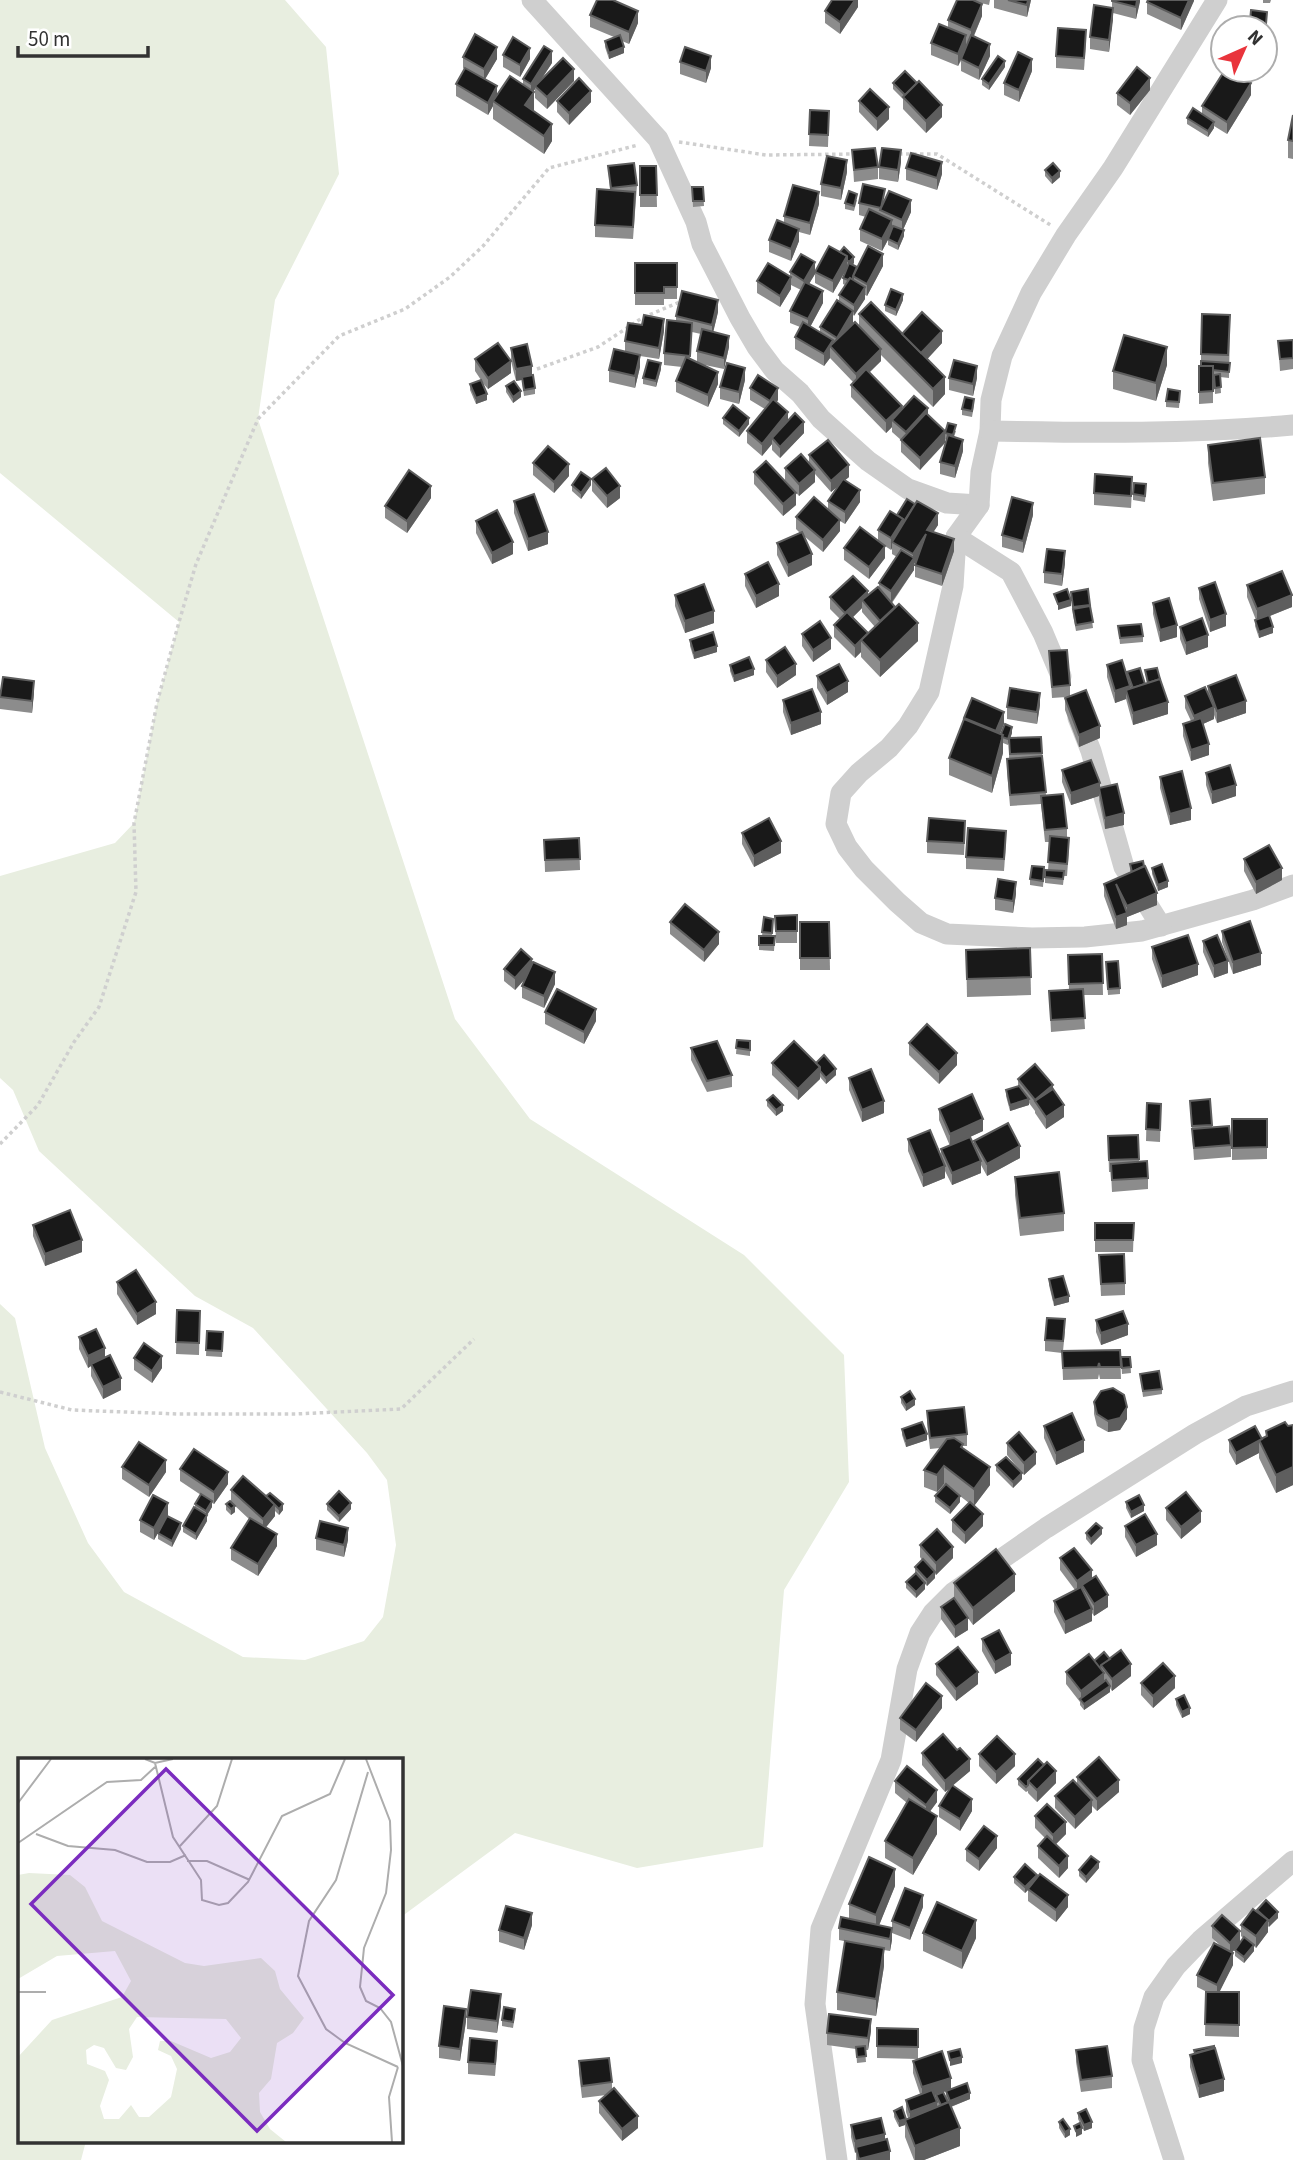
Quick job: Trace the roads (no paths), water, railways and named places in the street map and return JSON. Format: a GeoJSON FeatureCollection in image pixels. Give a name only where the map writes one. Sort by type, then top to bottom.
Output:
{"type":"FeatureCollection","features":[{"type":"Feature","properties":{"kind":"street"},"geometry":{"type":"LineString","coordinates":[[532,0],[658,139],[696,222],[702,244],[745,327],[775,371],[800,393],[821,419],[868,461],[908,489],[947,503],[979,505]]}},
{"type":"Feature","properties":{"kind":"street"},"geometry":{"type":"LineString","coordinates":[[1217,0],[1113,168],[1066,235],[1031,293],[1002,356],[991,400],[990,431],[981,472],[979,505],[956,537],[953,586],[929,692],[908,726],[889,748],[859,773],[841,793],[836,824],[847,847],[864,869],[897,902],[921,923],[947,934],[1032,938],[1085,937],[1142,931],[1253,900],[1293,885]]}},
{"type":"Feature","properties":{"kind":"street"},"geometry":{"type":"LineString","coordinates":[[990,431],[1136,434],[1293,425]]}},
{"type":"Feature","properties":{"kind":"street"},"geometry":{"type":"LineString","coordinates":[[956,537],[1011,572],[1044,632],[1091,751],[1124,867],[1161,926]]}},
{"type":"Feature","properties":{"kind":"street"},"geometry":{"type":"LineString","coordinates":[[837,2160],[815,2004],[821,1929],[891,1760],[908,1669],[920,1633],[933,1613],[954,1592],[1045,1528],[1195,1434],[1246,1406],[1293,1391]]}},
{"type":"Feature","properties":{"kind":"street"},"geometry":{"type":"LineString","coordinates":[[1174,2160],[1142,2060],[1144,2028],[1154,1997],[1176,1966],[1201,1940],[1293,1861]]}}]}
